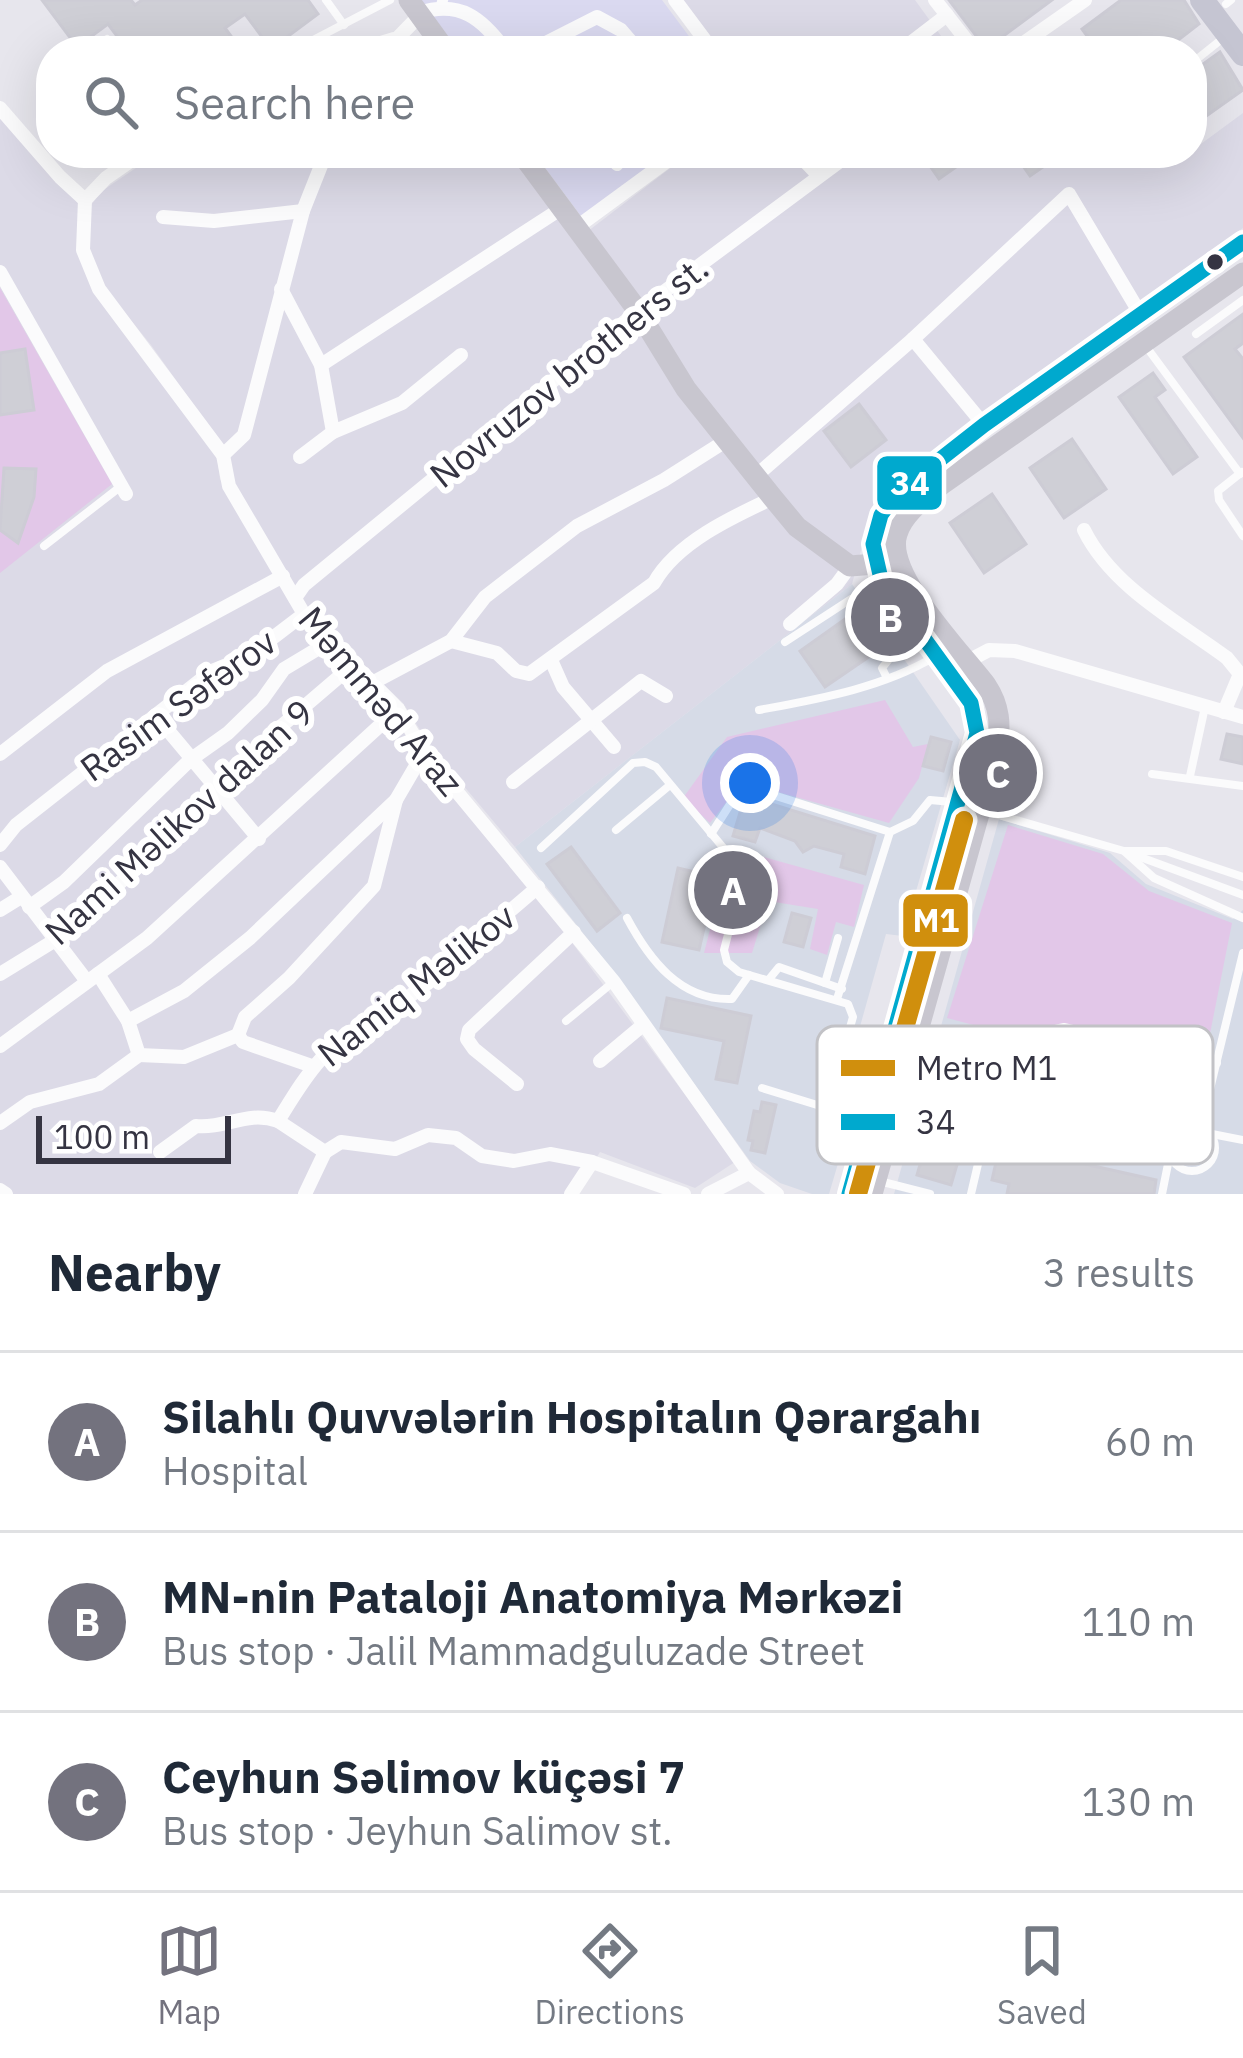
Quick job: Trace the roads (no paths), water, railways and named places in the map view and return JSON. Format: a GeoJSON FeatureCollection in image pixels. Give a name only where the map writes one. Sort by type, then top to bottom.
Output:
{"type":"FeatureCollection","features":[{"type":"Feature","properties":{"kind":"main road"},"geometry":{"type":"LineString","coordinates":[[1221,1],[1238,38]]}},
{"type":"Feature","properties":{"kind":"main road"},"geometry":{"type":"LineString","coordinates":[[416,9],[435,36]]}},
{"type":"Feature","properties":{"kind":"main road"},"geometry":{"type":"LineString","coordinates":[[532,168],[638,311],[686,388],[797,527],[850,566],[886,564],[909,585],[993,697],[999,740],[969,807],[901,1026]]}},
{"type":"Feature","properties":{"kind":"main road"},"geometry":{"type":"LineString","coordinates":[[886,564],[897,531],[910,512],[941,484],[1142,315],[1243,242]]}},
{"type":"Feature","properties":{"kind":"main road"},"geometry":{"type":"LineString","coordinates":[[917,1026],[969,807],[974,711],[889,593],[876,528],[887,505],[984,425],[1143,343],[1243,273]]}},
{"type":"Feature","properties":{"kind":"main road"},"geometry":{"type":"LineString","coordinates":[[849,1194],[858,1164]]}},
{"type":"Feature","properties":{"kind":"street"},"geometry":{"type":"LineString","coordinates":[[675,0],[701,36]]}},
{"type":"Feature","properties":{"kind":"street"},"geometry":{"type":"LineString","coordinates":[[935,0],[963,36]]}},
{"type":"Feature","properties":{"kind":"street"},"geometry":{"type":"LineString","coordinates":[[1033,36],[1085,0]]}},
{"type":"Feature","properties":{"kind":"street"},"geometry":{"type":"LineString","coordinates":[[398,36],[416,9],[442,1],[455,4],[495,36]]}},
{"type":"Feature","properties":{"kind":"street"},"geometry":{"type":"LineString","coordinates":[[920,36],[947,15]]}},
{"type":"Feature","properties":{"kind":"street"},"geometry":{"type":"LineString","coordinates":[[560,36],[597,17],[626,36]]}},
{"type":"Feature","properties":{"kind":"street"},"geometry":{"type":"LineString","coordinates":[[0,108],[36,149]]}},
{"type":"Feature","properties":{"kind":"street"},"geometry":{"type":"LineString","coordinates":[[52,168],[86,200],[120,168]]}},
{"type":"Feature","properties":{"kind":"street"},"geometry":{"type":"LineString","coordinates":[[223,454],[244,435],[303,211],[320,168]]}},
{"type":"Feature","properties":{"kind":"street"},"geometry":{"type":"LineString","coordinates":[[577,227],[658,168]]}},
{"type":"Feature","properties":{"kind":"street"},"geometry":{"type":"LineString","coordinates":[[811,168],[818,176]]}},
{"type":"Feature","properties":{"kind":"street","name":"Novruzov brothers st."},"geometry":{"type":"LineString","coordinates":[[295,598],[304,585],[638,311],[829,168]]}},
{"type":"Feature","properties":{"kind":"street"},"geometry":{"type":"LineString","coordinates":[[757,475],[914,340],[1069,194],[1142,315]]}},
{"type":"Feature","properties":{"kind":"street","name":"Məmməd Araz"},"geometry":{"type":"LineString","coordinates":[[86,200],[83,250],[99,290],[223,454],[229,486],[304,614],[398,709],[424,752],[614,982],[749,1173],[777,1194]]}},
{"type":"Feature","properties":{"kind":"street"},"geometry":{"type":"LineString","coordinates":[[321,364],[376,333],[562,208]]}},
{"type":"Feature","properties":{"kind":"street"},"geometry":{"type":"LineString","coordinates":[[163,217],[214,221],[303,211]]}},
{"type":"Feature","properties":{"kind":"street"},"geometry":{"type":"LineString","coordinates":[[0,272],[124,490]]}},
{"type":"Feature","properties":{"kind":"street"},"geometry":{"type":"LineString","coordinates":[[281,290],[321,364],[333,432]]}},
{"type":"Feature","properties":{"kind":"street"},"geometry":{"type":"LineString","coordinates":[[914,340],[984,425]]}},
{"type":"Feature","properties":{"kind":"street"},"geometry":{"type":"LineString","coordinates":[[300,457],[333,432],[402,403],[461,355]]}},
{"type":"Feature","properties":{"kind":"street"},"geometry":{"type":"LineString","coordinates":[[374,682],[451,641],[485,597],[577,526],[727,440]]}},
{"type":"Feature","properties":{"kind":"street"},"geometry":{"type":"LineString","coordinates":[[451,641],[497,653],[529,674],[654,583],[662,568],[722,523],[772,498]]}},
{"type":"Feature","properties":{"kind":"street"},"geometry":{"type":"LineString","coordinates":[[1084,530],[1095,553],[1118,577],[1242,672],[1224,712]]}},
{"type":"Feature","properties":{"kind":"street"},"geometry":{"type":"LineString","coordinates":[[790,624],[844,577],[850,566]]}},
{"type":"Feature","properties":{"kind":"street"},"geometry":{"type":"LineString","coordinates":[[0,754],[107,671],[283,576]]}},
{"type":"Feature","properties":{"kind":"street","name":"Rasim Səfərov"},"geometry":{"type":"LineString","coordinates":[[0,845],[16,825],[212,671],[249,656],[304,614]]}},
{"type":"Feature","properties":{"kind":"street"},"geometry":{"type":"LineString","coordinates":[[0,910],[64,883],[190,760],[228,734],[284,669],[329,642]]}},
{"type":"Feature","properties":{"kind":"street"},"geometry":{"type":"LineString","coordinates":[[968,661],[989,650],[1015,651],[1243,717]]}},
{"type":"Feature","properties":{"kind":"street"},"geometry":{"type":"LineString","coordinates":[[551,659],[563,687],[614,747]]}},
{"type":"Feature","properties":{"kind":"street","name":"Nami Məlikov dalan 9"},"geometry":{"type":"LineString","coordinates":[[0,974],[57,939],[220,793],[278,729],[354,664]]}},
{"type":"Feature","properties":{"kind":"street"},"geometry":{"type":"LineString","coordinates":[[513,782],[641,681],[666,696]]}},
{"type":"Feature","properties":{"kind":"street"},"geometry":{"type":"LineString","coordinates":[[0,1046],[147,938],[398,709]]}},
{"type":"Feature","properties":{"kind":"street"},"geometry":{"type":"LineString","coordinates":[[156,716],[259,839]]}},
{"type":"Feature","properties":{"kind":"street"},"geometry":{"type":"LineString","coordinates":[[0,1123],[42,1097],[99,1084],[139,1055],[184,1058],[238,1035],[245,1017],[289,978],[374,886],[396,800],[424,752]]}},
{"type":"Feature","properties":{"kind":"street"},"geometry":{"type":"LineString","coordinates":[[128,1021],[184,991],[250,938],[396,800]]}},
{"type":"Feature","properties":{"kind":"street"},"geometry":{"type":"LineString","coordinates":[[0,867],[128,1021],[139,1055]]}},
{"type":"Feature","properties":{"kind":"street","name":"Namiq Məlikov"},"geometry":{"type":"LineString","coordinates":[[278,1121],[312,1066],[352,1032],[374,1026],[538,887]]}},
{"type":"Feature","properties":{"kind":"street"},"geometry":{"type":"LineString","coordinates":[[518,1084],[474,1049],[467,1039],[469,1030],[574,932]]}},
{"type":"Feature","properties":{"kind":"street"},"geometry":{"type":"LineString","coordinates":[[601,1061],[643,1024]]}},
{"type":"Feature","properties":{"kind":"street"},"geometry":{"type":"LineString","coordinates":[[238,1035],[243,1042],[312,1066]]}},
{"type":"Feature","properties":{"kind":"street"},"geometry":{"type":"LineString","coordinates":[[160,1152],[196,1126],[211,1130],[257,1115],[278,1121],[325,1152]]}},
{"type":"Feature","properties":{"kind":"street"},"geometry":{"type":"LineString","coordinates":[[305,1194],[325,1152],[340,1142],[395,1148],[428,1135],[457,1138],[482,1156],[514,1161],[550,1154],[592,1162],[684,1194]]}},
{"type":"Feature","properties":{"kind":"street"},"geometry":{"type":"LineString","coordinates":[[571,1194],[592,1162]]}},
{"type":"Feature","properties":{"kind":"street"},"geometry":{"type":"LineString","coordinates":[[709,1194],[749,1173]]}},
{"type":"Feature","properties":{"kind":"lane"},"geometry":{"type":"LineString","coordinates":[[326,0],[344,25]]}},
{"type":"Feature","properties":{"kind":"lane"},"geometry":{"type":"LineString","coordinates":[[322,36],[390,0]]}},
{"type":"Feature","properties":{"kind":"lane"},"geometry":{"type":"LineString","coordinates":[[1207,55],[1238,38]]}},
{"type":"Feature","properties":{"kind":"lane"},"geometry":{"type":"LineString","coordinates":[[1196,334],[1243,300]]}},
{"type":"Feature","properties":{"kind":"lane"},"geometry":{"type":"LineString","coordinates":[[1143,343],[1241,473],[1219,491],[1219,500],[1243,536]]}},
{"type":"Feature","properties":{"kind":"lane"},"geometry":{"type":"LineString","coordinates":[[44,546],[124,490]]}},
{"type":"Feature","properties":{"kind":"lane"},"geometry":{"type":"LineString","coordinates":[[785,641],[851,599],[890,650],[882,668],[887,678]]}},
{"type":"Feature","properties":{"kind":"lane"},"geometry":{"type":"LineString","coordinates":[[759,710],[815,700],[887,678],[936,656]]}},
{"type":"Feature","properties":{"kind":"lane"},"geometry":{"type":"LineString","coordinates":[[1190,776],[1205,706]]}},
{"type":"Feature","properties":{"kind":"lane"},"geometry":{"type":"LineString","coordinates":[[541,848],[633,763],[656,767],[743,876],[724,950],[727,962],[749,975],[839,994]]}},
{"type":"Feature","properties":{"kind":"lane"},"geometry":{"type":"LineString","coordinates":[[1152,774],[1243,785]]}},
{"type":"Feature","properties":{"kind":"lane"},"geometry":{"type":"LineString","coordinates":[[616,830],[670,785]]}},
{"type":"Feature","properties":{"kind":"lane"},"geometry":{"type":"LineString","coordinates":[[711,835],[738,792],[751,788],[890,832],[913,821],[930,800],[1124,851],[1243,895]]}},
{"type":"Feature","properties":{"kind":"lane"},"geometry":{"type":"LineString","coordinates":[[839,994],[890,832]]}},
{"type":"Feature","properties":{"kind":"lane"},"geometry":{"type":"LineString","coordinates":[[1124,851],[1166,851],[1243,877]]}},
{"type":"Feature","properties":{"kind":"lane"},"geometry":{"type":"LineString","coordinates":[[1124,851],[1154,878],[1243,918]]}},
{"type":"Feature","properties":{"kind":"lane"},"geometry":{"type":"LineString","coordinates":[[627,918],[668,977],[690,991],[732,998],[749,975]]}},
{"type":"Feature","properties":{"kind":"lane"},"geometry":{"type":"LineString","coordinates":[[825,983],[838,938]]}},
{"type":"Feature","properties":{"kind":"lane"},"geometry":{"type":"LineString","coordinates":[[1213,1080],[1243,953]]}},
{"type":"Feature","properties":{"kind":"lane"},"geometry":{"type":"LineString","coordinates":[[770,979],[778,967],[825,983],[848,1004],[853,1017],[850,1026]]}},
{"type":"Feature","properties":{"kind":"lane"},"geometry":{"type":"LineString","coordinates":[[566,1021],[614,982]]}},
{"type":"Feature","properties":{"kind":"lane"},"geometry":{"type":"LineString","coordinates":[[1213,1062],[1217,1063]]}},
{"type":"Feature","properties":{"kind":"lane"},"geometry":{"type":"LineString","coordinates":[[762,1088],[817,1105]]}},
{"type":"Feature","properties":{"kind":"lane"},"geometry":{"type":"LineString","coordinates":[[1213,1134],[1243,1140]]}},
{"type":"Feature","properties":{"kind":"lane"},"geometry":{"type":"LineString","coordinates":[[971,1194],[978,1164]]}},
{"type":"Feature","properties":{"kind":"lane"},"geometry":{"type":"LineString","coordinates":[[1162,1194],[1167,1164]]}},
{"type":"Feature","properties":{"kind":"lane"},"geometry":{"type":"LineString","coordinates":[[1180,1164],[1187,1172],[1205,1164]]}},
{"type":"Feature","properties":{"kind":"lane"},"geometry":{"type":"LineString","coordinates":[[874,1187],[930,1194]]}},
{"type":"Feature","properties":{"kind":"metro line","name":"M1"},"geometry":{"type":"LineString","coordinates":[[906,1026],[964,820]]}},
{"type":"Feature","properties":{"kind":"metro line","name":"M1"},"geometry":{"type":"LineString","coordinates":[[858,1194],[867,1164]]}},
{"type":"Feature","properties":{"kind":"place","name":"MN-nin Pataloji Anatomiya Mərkəzi"},"geometry":{"type":"Point","coordinates":[890,617]}},
{"type":"Feature","properties":{"kind":"place","name":"Ceyhun Səlimov küçəsi 7"},"geometry":{"type":"Point","coordinates":[998,773]}},
{"type":"Feature","properties":{"kind":"place","name":"Silahlı Quvvələrin Hospitalın Qərargahı"},"geometry":{"type":"Point","coordinates":[733,890]}}]}
